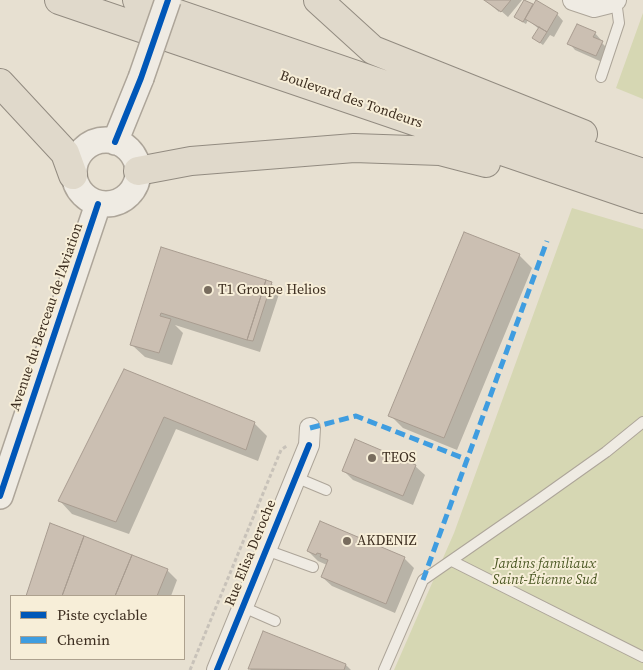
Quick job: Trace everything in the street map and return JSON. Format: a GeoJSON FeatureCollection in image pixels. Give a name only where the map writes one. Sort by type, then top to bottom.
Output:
{"type":"FeatureCollection","features":[{"type":"Feature","properties":{"kind":"highway","name":"Boulevard des Tondeurs"},"geometry":{"type":"LineString","coordinates":[[59,0],[643,200]]}},
{"type":"Feature","properties":{"kind":"highway","name":"Boulevard des Tondeurs"},"geometry":{"type":"LineString","coordinates":[[137,0],[643,173]]}},
{"type":"Feature","properties":{"kind":"highway"},"geometry":{"type":"LineString","coordinates":[[318,0],[373,50],[643,158]]}},
{"type":"Feature","properties":{"kind":"highway"},"geometry":{"type":"LineString","coordinates":[[0,83],[65,153],[74,175]]}},
{"type":"Feature","properties":{"kind":"highway"},"geometry":{"type":"LineString","coordinates":[[138,171],[191,161],[354,148],[440,152],[643,200]]}},
{"type":"Feature","properties":{"kind":"street"},"geometry":{"type":"LineString","coordinates":[[115,142],[141,78],[168,0]]}},
{"type":"Feature","properties":{"kind":"street"},"geometry":{"type":"LineString","coordinates":[[573,0],[594,7],[616,0]]}},
{"type":"Feature","properties":{"kind":"street"},"geometry":{"type":"LineString","coordinates":[[104,140],[123,145],[136,160],[138,171],[135,186],[130,193],[121,200],[109,204],[98,204],[87,199],[79,191],[74,175],[75,162],[80,152],[95,142],[104,140]]}},
{"type":"Feature","properties":{"kind":"street","name":"Avenue du Berceau de l'Aviation"},"geometry":{"type":"LineString","coordinates":[[0,496],[98,204]]}},
{"type":"Feature","properties":{"kind":"street","name":"Rue Elisa Deroche"},"geometry":{"type":"LineString","coordinates":[[217,670],[309,446],[310,428]]}},
{"type":"Feature","properties":{"kind":"lane"},"geometry":{"type":"LineString","coordinates":[[601,77],[619,23],[616,0]]}},
{"type":"Feature","properties":{"kind":"lane"},"geometry":{"type":"LineString","coordinates":[[384,670],[423,580],[598,457],[643,422]]}},
{"type":"Feature","properties":{"kind":"lane"},"geometry":{"type":"LineString","coordinates":[[296,477],[326,490]]}},
{"type":"Feature","properties":{"kind":"lane","name":"Rue Elisa Deroche"},"geometry":{"type":"LineString","coordinates":[[266,550],[313,567]]}},
{"type":"Feature","properties":{"kind":"lane"},"geometry":{"type":"LineString","coordinates":[[452,561],[643,657]]}},
{"type":"Feature","properties":{"kind":"lane","name":"Rue Elisa Deroche"},"geometry":{"type":"LineString","coordinates":[[243,607],[275,621]]}},
{"type":"Feature","properties":{"kind":"path"},"geometry":{"type":"LineString","coordinates":[[190,670],[281,450],[310,428]]}},
{"type":"Feature","properties":{"kind":"green space"},"geometry":{"type":"Polygon","coordinates":[[[643,13],[643,99],[616,88],[643,13]]]}},
{"type":"Feature","properties":{"kind":"green space","name":"Jardins familiaux Saint-Étienne Sud"},"geometry":{"type":"Polygon","coordinates":[[[572,208],[643,229],[643,670],[394,670],[454,533],[572,208]]]}},
{"type":"Feature","properties":{"kind":"building"},"geometry":{"type":"Polygon","coordinates":[[[484,0],[511,0],[501,12],[484,0]]]}},
{"type":"Feature","properties":{"kind":"building"},"geometry":{"type":"Polygon","coordinates":[[[524,0],[533,4],[523,22],[514,17],[524,0]]]}},
{"type":"Feature","properties":{"kind":"building"},"geometry":{"type":"Polygon","coordinates":[[[536,0],[558,13],[547,32],[525,19],[536,0]]]}},
{"type":"Feature","properties":{"kind":"building"},"geometry":{"type":"Polygon","coordinates":[[[577,24],[596,32],[593,37],[603,41],[596,56],[567,44],[577,24]]]}},
{"type":"Feature","properties":{"kind":"building"},"geometry":{"type":"Polygon","coordinates":[[[539,27],[547,32],[540,43],[532,38],[539,27]]]}},
{"type":"Feature","properties":{"kind":"building"},"geometry":{"type":"Polygon","coordinates":[[[464,232],[520,254],[444,438],[388,416],[464,232]]]}},
{"type":"Feature","properties":{"kind":"building"},"geometry":{"type":"Polygon","coordinates":[[[161,247],[266,280],[247,340],[161,313],[160,316],[171,319],[159,353],[130,345],[161,247]]]}},
{"type":"Feature","properties":{"kind":"building"},"geometry":{"type":"Polygon","coordinates":[[[266,280],[272,282],[253,341],[247,340],[266,280]]]}},
{"type":"Feature","properties":{"kind":"building"},"geometry":{"type":"Polygon","coordinates":[[[124,369],[255,422],[246,450],[164,417],[116,522],[58,501],[124,369]]]}},
{"type":"Feature","properties":{"kind":"building"},"geometry":{"type":"Polygon","coordinates":[[[355,439],[416,465],[403,496],[342,471],[355,439]]]}},
{"type":"Feature","properties":{"kind":"building"},"geometry":{"type":"Polygon","coordinates":[[[320,521],[405,557],[386,604],[321,577],[328,560],[320,557],[321,554],[317,553],[316,555],[307,551],[320,521]]]}},
{"type":"Feature","properties":{"kind":"building"},"geometry":{"type":"Polygon","coordinates":[[[50,523],[84,536],[62,595],[26,595],[50,523]]]}},
{"type":"Feature","properties":{"kind":"building"},"geometry":{"type":"Polygon","coordinates":[[[84,536],[132,555],[115,595],[62,595],[84,536]]]}},
{"type":"Feature","properties":{"kind":"building"},"geometry":{"type":"Polygon","coordinates":[[[132,555],[168,569],[157,595],[115,595],[132,555]]]}},
{"type":"Feature","properties":{"kind":"building"},"geometry":{"type":"Polygon","coordinates":[[[263,631],[346,664],[344,670],[248,669],[263,631]]]}},
{"type":"Feature","properties":{"kind":"marked path"},"geometry":{"type":"LineString","coordinates":[[423,580],[547,241]]}},
{"type":"Feature","properties":{"kind":"marked path"},"geometry":{"type":"LineString","coordinates":[[310,428],[356,416],[468,460]]}},
{"type":"Feature","properties":{"kind":"cycle path"},"geometry":{"type":"LineString","coordinates":[[115,142],[141,78],[168,0]]}},
{"type":"Feature","properties":{"kind":"cycle path"},"geometry":{"type":"LineString","coordinates":[[0,496],[98,204]]}},
{"type":"Feature","properties":{"kind":"cycle path"},"geometry":{"type":"LineString","coordinates":[[217,670],[309,445]]}},
{"type":"Feature","properties":{"kind":"place","name":"T1 Groupe Helios"},"geometry":{"type":"Point","coordinates":[208,290]}},
{"type":"Feature","properties":{"kind":"place","name":"TEOS"},"geometry":{"type":"Point","coordinates":[372,458]}},
{"type":"Feature","properties":{"kind":"place","name":"AKDENIZ"},"geometry":{"type":"Point","coordinates":[347,541]}}]}
